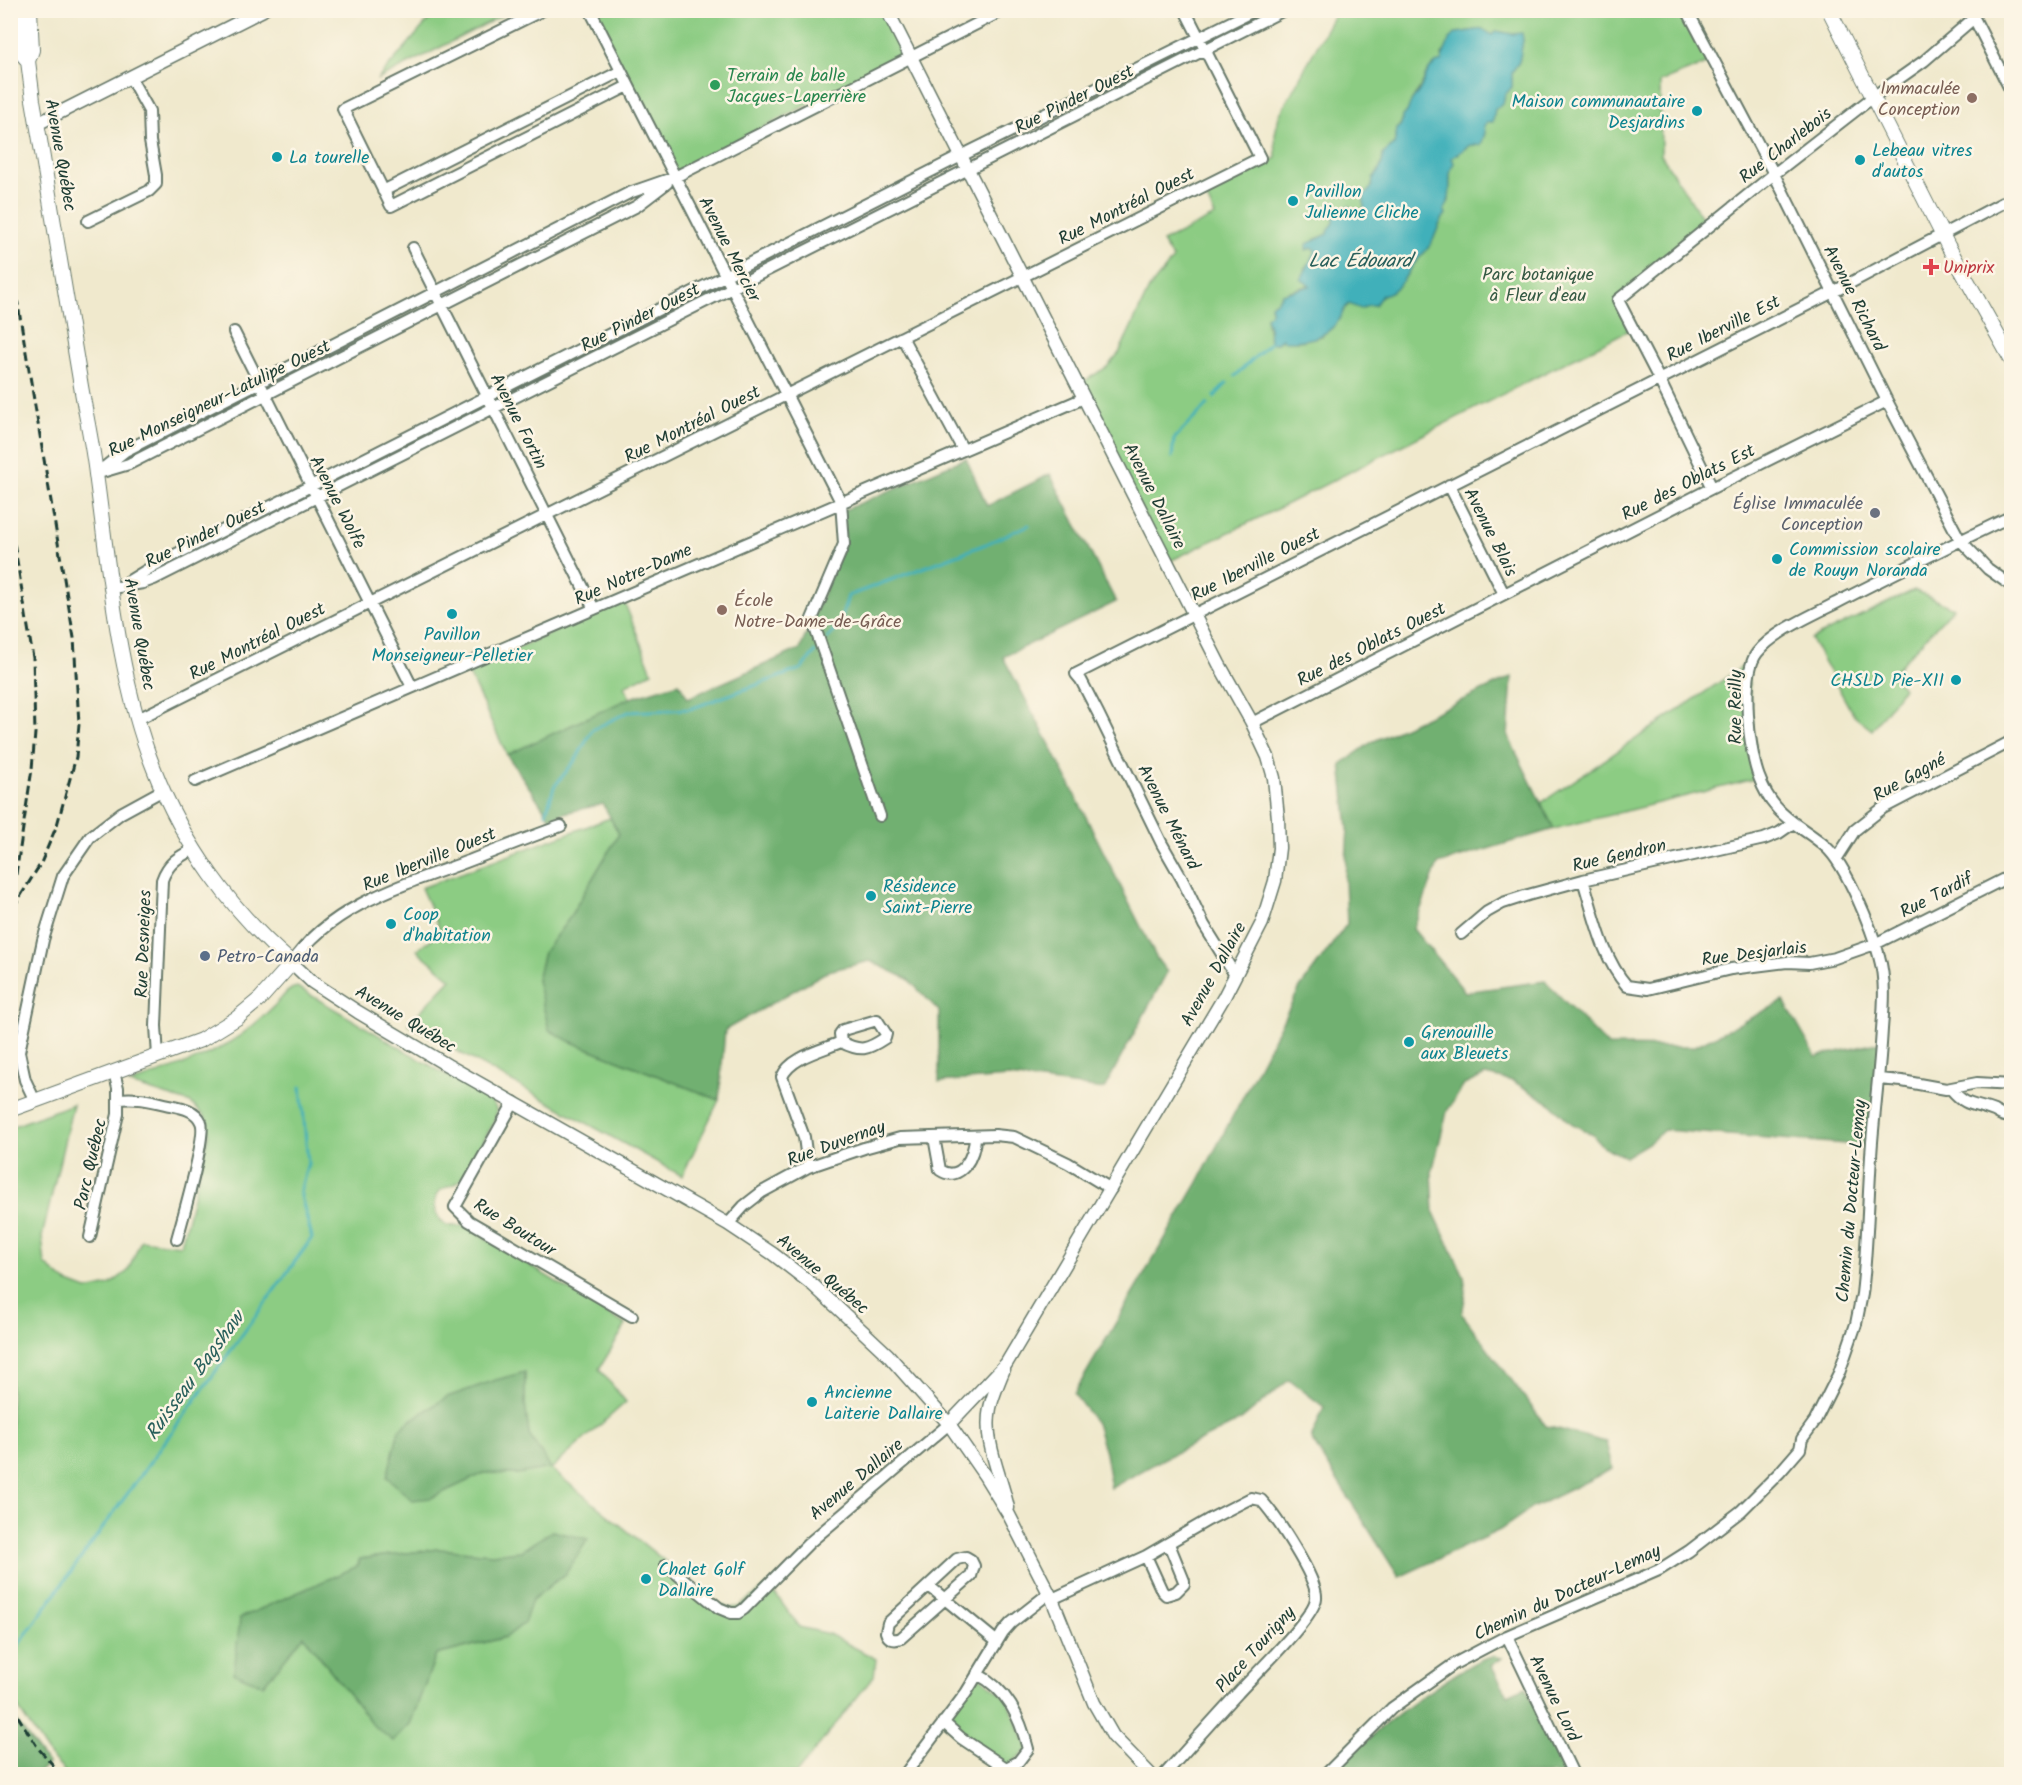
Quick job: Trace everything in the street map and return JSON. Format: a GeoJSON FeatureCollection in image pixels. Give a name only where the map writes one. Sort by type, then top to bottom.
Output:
{"type":"FeatureCollection","features":[{"type":"Feature","properties":{"kind":"main road","name":"Avenue Québec"},"geometry":{"type":"LineString","coordinates":[[16,10],[21,53],[28,61]]}},
{"type":"Feature","properties":{"kind":"main road","name":"Avenue Québec"},"geometry":{"type":"LineString","coordinates":[[30,10],[32,50],[28,61],[37,124],[96,474],[125,666],[138,719],[153,768],[194,849],[233,904],[271,945],[292,963]]}},
{"type":"Feature","properties":{"kind":"main road"},"geometry":{"type":"LineString","coordinates":[[1829,10],[1942,234],[2012,361]]}},
{"type":"Feature","properties":{"kind":"main road"},"geometry":{"type":"LineString","coordinates":[[10,1110],[201,1040],[237,1018],[260,999],[292,963]]}},
{"type":"Feature","properties":{"kind":"street"},"geometry":{"type":"LineString","coordinates":[[37,124],[263,10]]}},
{"type":"Feature","properties":{"kind":"street"},"geometry":{"type":"LineString","coordinates":[[543,10],[343,109],[391,206],[628,86]]}},
{"type":"Feature","properties":{"kind":"street","name":"Avenue Mercier"},"geometry":{"type":"LineString","coordinates":[[590,10],[842,502]]}},
{"type":"Feature","properties":{"kind":"street","name":"Avenue Dallaire"},"geometry":{"type":"LineString","coordinates":[[666,1565],[719,1608],[726,1612],[738,1613],[753,1602],[808,1543],[949,1424],[1006,1364],[1235,975],[1262,923],[1275,881],[1279,848],[1278,818],[1274,778],[1268,757],[887,10]]}},
{"type":"Feature","properties":{"kind":"street","name":"Rue Monseigneur-Latulipe Ouest"},"geometry":{"type":"LineString","coordinates":[[96,474],[125,451],[629,192],[675,177],[1004,10]]}},
{"type":"Feature","properties":{"kind":"street"},"geometry":{"type":"LineString","coordinates":[[1185,10],[1206,51]]}},
{"type":"Feature","properties":{"kind":"street","name":"Rue Pinder Ouest"},"geometry":{"type":"LineString","coordinates":[[315,492],[488,397],[961,156],[1256,10]]}},
{"type":"Feature","properties":{"kind":"street","name":"Rue Pinder Ouest"},"geometry":{"type":"LineString","coordinates":[[112,588],[494,408],[1284,10]]}},
{"type":"Feature","properties":{"kind":"street","name":"Avenue Richard"},"geometry":{"type":"LineString","coordinates":[[1688,10],[1960,540],[1988,568],[2012,586]]}},
{"type":"Feature","properties":{"kind":"street"},"geometry":{"type":"LineString","coordinates":[[1972,14],[2012,93]]}},
{"type":"Feature","properties":{"kind":"street","name":"Rue Charlebois"},"geometry":{"type":"LineString","coordinates":[[1659,379],[1618,300],[1774,174],[1873,97],[1924,61],[1972,14]]}},
{"type":"Feature","properties":{"kind":"street","name":"Rue Montréal Ouest"},"geometry":{"type":"LineString","coordinates":[[138,719],[1260,158],[1206,51]]}},
{"type":"Feature","properties":{"kind":"street"},"geometry":{"type":"LineString","coordinates":[[383,191],[621,71]]}},
{"type":"Feature","properties":{"kind":"street"},"geometry":{"type":"LineString","coordinates":[[88,221],[149,191],[156,184],[150,141],[149,111],[130,77]]}},
{"type":"Feature","properties":{"kind":"street","name":"Rue Monseigneur-Latulipe Ouest"},"geometry":{"type":"LineString","coordinates":[[96,474],[129,464],[637,206],[675,177]]}},
{"type":"Feature","properties":{"kind":"street","name":"Rue Iberville Est"},"geometry":{"type":"LineString","coordinates":[[1449,485],[1833,292],[2012,198]]}},
{"type":"Feature","properties":{"kind":"street","name":"Avenue Fortin"},"geometry":{"type":"LineString","coordinates":[[413,248],[594,609]]}},
{"type":"Feature","properties":{"kind":"street","name":"Avenue Wolfe"},"geometry":{"type":"LineString","coordinates":[[234,332],[412,687]]}},
{"type":"Feature","properties":{"kind":"street"},"geometry":{"type":"LineString","coordinates":[[902,337],[963,450]]}},
{"type":"Feature","properties":{"kind":"street"},"geometry":{"type":"LineString","coordinates":[[1659,379],[1712,488]]}},
{"type":"Feature","properties":{"kind":"street","name":"Rue Notre-Dame"},"geometry":{"type":"LineString","coordinates":[[195,781],[1084,398]]}},
{"type":"Feature","properties":{"kind":"street","name":"Rue des Oblats Est"},"geometry":{"type":"LineString","coordinates":[[1504,594],[1887,401]]}},
{"type":"Feature","properties":{"kind":"street","name":"Avenue Blais"},"geometry":{"type":"LineString","coordinates":[[1449,485],[1504,594]]}},
{"type":"Feature","properties":{"kind":"street","name":"Rue Iberville Ouest"},"geometry":{"type":"LineString","coordinates":[[1076,674],[1449,485]]}},
{"type":"Feature","properties":{"kind":"street"},"geometry":{"type":"LineString","coordinates":[[842,502],[844,544],[812,619],[880,816]]}},
{"type":"Feature","properties":{"kind":"street","name":"Rue Reilly"},"geometry":{"type":"LineString","coordinates":[[1792,824],[1767,794],[1759,777],[1752,752],[1748,677],[1751,661],[1759,650],[1786,631],[1960,540],[2012,516]]}},
{"type":"Feature","properties":{"kind":"street","name":"Rue des Oblats Ouest"},"geometry":{"type":"LineString","coordinates":[[1252,723],[1504,594]]}},
{"type":"Feature","properties":{"kind":"street","name":"Avenue Ménard"},"geometry":{"type":"LineString","coordinates":[[1076,674],[1094,705],[1204,925],[1235,975]]}},
{"type":"Feature","properties":{"kind":"street","name":"Rue Gagné"},"geometry":{"type":"LineString","coordinates":[[1837,858],[1856,830],[1883,808],[2012,741]]}},
{"type":"Feature","properties":{"kind":"street"},"geometry":{"type":"LineString","coordinates":[[35,1101],[25,1080],[19,1052],[43,940],[63,876],[90,837],[121,813],[163,790]]}},
{"type":"Feature","properties":{"kind":"street","name":"Chemin du Docteur-Lemay"},"geometry":{"type":"LineString","coordinates":[[1326,1774],[1392,1708],[1454,1665],[1507,1636],[1631,1583],[1677,1559],[1741,1511],[1800,1449],[1802,1439],[1815,1421],[1839,1373],[1856,1324],[1866,1262],[1884,999],[1883,974],[1875,944],[1837,858],[1808,832],[1792,824]]}},
{"type":"Feature","properties":{"kind":"street","name":"Rue Gendron"},"geometry":{"type":"LineString","coordinates":[[1461,934],[1478,918],[1503,903],[1583,880],[1764,839],[1792,824]]}},
{"type":"Feature","properties":{"kind":"street","name":"Rue Iberville Ouest"},"geometry":{"type":"LineString","coordinates":[[292,963],[301,950],[315,938],[347,912],[364,902],[402,885],[561,826]]}},
{"type":"Feature","properties":{"kind":"street","name":"Rue Desneiges"},"geometry":{"type":"LineString","coordinates":[[158,1056],[156,1026],[162,880],[165,871],[174,860],[194,849]]}},
{"type":"Feature","properties":{"kind":"street","name":"Rue Tardif"},"geometry":{"type":"LineString","coordinates":[[1875,944],[2012,874]]}},
{"type":"Feature","properties":{"kind":"street","name":"Rue Desjarlais"},"geometry":{"type":"LineString","coordinates":[[1583,880],[1606,952],[1626,986],[1648,989],[1731,969],[1787,962],[1809,963],[1835,958],[1875,944]]}},
{"type":"Feature","properties":{"kind":"street","name":"Avenue Québec"},"geometry":{"type":"LineString","coordinates":[[292,963],[312,982],[358,1012],[728,1224],[781,1260],[848,1317],[888,1355],[949,1424],[1009,1515],[1050,1597],[1086,1686],[1113,1736],[1150,1774]]}},
{"type":"Feature","properties":{"kind":"street"},"geometry":{"type":"LineString","coordinates":[[808,1167],[804,1137],[782,1077],[793,1064],[841,1042]]}},
{"type":"Feature","properties":{"kind":"street","name":"Parc Québec"},"geometry":{"type":"LineString","coordinates":[[90,1237],[118,1114],[119,1099],[114,1072]]}},
{"type":"Feature","properties":{"kind":"street"},"geometry":{"type":"LineString","coordinates":[[1878,1079],[1951,1089],[1977,1083],[2012,1085]]}},
{"type":"Feature","properties":{"kind":"street"},"geometry":{"type":"LineString","coordinates":[[1951,1089],[1970,1105],[1992,1111],[2003,1117],[2012,1117]]}},
{"type":"Feature","properties":{"kind":"street","name":"Parc Québec"},"geometry":{"type":"LineString","coordinates":[[119,1099],[132,1097],[185,1108],[201,1122],[202,1140],[177,1239]]}},
{"type":"Feature","properties":{"kind":"street","name":"Rue Boutour"},"geometry":{"type":"LineString","coordinates":[[514,1102],[455,1207],[468,1221],[632,1316]]}},
{"type":"Feature","properties":{"kind":"street","name":"Rue Duvernay"},"geometry":{"type":"LineString","coordinates":[[728,1224],[744,1206],[762,1192],[808,1167],[900,1138],[995,1135],[1014,1137],[1068,1163],[1111,1189]]}},
{"type":"Feature","properties":{"kind":"street"},"geometry":{"type":"LineString","coordinates":[[934,1137],[940,1170],[946,1174],[953,1174],[964,1168],[973,1153],[975,1137]]}},
{"type":"Feature","properties":{"kind":"street"},"geometry":{"type":"LineString","coordinates":[[1006,1364],[990,1408],[989,1429],[992,1453],[1009,1515]]}},
{"type":"Feature","properties":{"kind":"street","name":"Place Tourigny"},"geometry":{"type":"LineString","coordinates":[[905,1774],[966,1693],[996,1641],[1011,1623],[1050,1597],[1146,1556],[1251,1498],[1261,1500],[1305,1567],[1316,1599],[1309,1613],[1286,1641],[1165,1774]]}},
{"type":"Feature","properties":{"kind":"street"},"geometry":{"type":"LineString","coordinates":[[1146,1556],[1162,1591],[1166,1595],[1176,1592],[1184,1584],[1169,1544]]}},
{"type":"Feature","properties":{"kind":"street"},"geometry":{"type":"LineString","coordinates":[[966,1557],[971,1560],[974,1566],[973,1573],[945,1600],[901,1638],[895,1640],[889,1637],[886,1632],[888,1623],[929,1586],[957,1559],[966,1557]]}},
{"type":"Feature","properties":{"kind":"street"},"geometry":{"type":"LineString","coordinates":[[929,1586],[996,1641]]}},
{"type":"Feature","properties":{"kind":"street","name":"Avenue Lord"},"geometry":{"type":"LineString","coordinates":[[1507,1636],[1574,1774]]}},
{"type":"Feature","properties":{"kind":"street"},"geometry":{"type":"LineString","coordinates":[[943,1722],[962,1738],[1006,1767],[1018,1762],[1028,1749],[1023,1728],[1007,1698],[990,1680],[977,1674]]}},
{"type":"Feature","properties":{"kind":"green space"},"geometry":{"type":"Polygon","coordinates":[[[432,11],[511,11],[377,80],[434,14],[432,11]]]}},
{"type":"Feature","properties":{"kind":"green space"},"geometry":{"type":"Polygon","coordinates":[[[592,11],[883,11],[906,55],[675,172],[592,11]]]}},
{"type":"Feature","properties":{"kind":"green space","name":"Parc botanique à Fleur d'eau"},"geometry":{"type":"Polygon","coordinates":[[[1336,11],[1687,11],[1713,61],[1660,82],[1661,155],[1709,228],[1618,300],[1633,328],[1168,562],[1078,385],[1107,367],[1119,353],[1149,289],[1173,259],[1162,242],[1215,216],[1204,192],[1276,158],[1275,134],[1279,116],[1336,11]],[[1483,29],[1457,33],[1442,55],[1442,62],[1427,72],[1410,104],[1408,113],[1397,129],[1394,145],[1383,154],[1381,167],[1373,178],[1372,187],[1364,196],[1362,218],[1355,211],[1346,214],[1335,222],[1329,234],[1315,239],[1311,248],[1316,250],[1305,268],[1310,285],[1290,291],[1271,305],[1271,313],[1266,317],[1270,343],[1277,343],[1283,338],[1288,341],[1301,341],[1322,336],[1349,304],[1375,305],[1382,295],[1393,291],[1400,284],[1429,247],[1446,214],[1444,210],[1449,201],[1451,158],[1470,145],[1481,145],[1485,133],[1484,126],[1495,109],[1503,104],[1505,95],[1512,87],[1512,72],[1519,62],[1523,40],[1512,34],[1496,31],[1492,35],[1483,29]]]}},
{"type":"Feature","properties":{"kind":"green space"},"geometry":{"type":"Polygon","coordinates":[[[966,458],[987,506],[1050,474],[1116,602],[1003,657],[1050,745],[1157,959],[1167,972],[1104,1089],[1009,1077],[939,1082],[939,1011],[908,979],[870,961],[828,971],[725,1030],[719,1100],[569,1041],[549,1030],[537,980],[544,952],[568,920],[619,834],[603,804],[564,813],[551,819],[507,755],[630,698],[679,683],[688,698],[800,649],[844,544],[842,511],[966,458]]]}},
{"type":"Feature","properties":{"kind":"green space"},"geometry":{"type":"Polygon","coordinates":[[[1914,590],[1953,608],[1892,674],[1903,688],[1872,730],[1854,716],[1811,639],[1914,590]]]}},
{"type":"Feature","properties":{"kind":"green space"},"geometry":{"type":"Polygon","coordinates":[[[624,601],[652,672],[624,686],[630,698],[507,755],[467,670],[624,601]]]}},
{"type":"Feature","properties":{"kind":"green space"},"geometry":{"type":"Polygon","coordinates":[[[1751,661],[1748,677],[1759,778],[1554,829],[1541,803],[1751,661]]]}},
{"type":"Feature","properties":{"kind":"green space"},"geometry":{"type":"Polygon","coordinates":[[[1512,677],[1508,736],[1554,829],[1438,864],[1413,929],[1465,992],[1545,981],[1608,1046],[1693,1047],[1784,1001],[1816,1057],[1881,1042],[1872,1146],[1664,1130],[1650,1142],[1625,1157],[1602,1146],[1593,1135],[1571,1123],[1551,1104],[1513,1081],[1485,1075],[1464,1085],[1447,1111],[1432,1172],[1434,1213],[1464,1276],[1466,1293],[1462,1314],[1546,1426],[1606,1442],[1612,1469],[1532,1508],[1500,1530],[1399,1577],[1311,1439],[1324,1407],[1289,1380],[1241,1420],[1111,1488],[1105,1453],[1096,1423],[1074,1394],[1197,1184],[1300,988],[1347,924],[1345,879],[1348,828],[1341,764],[1372,742],[1512,677]]]}},
{"type":"Feature","properties":{"kind":"green space"},"geometry":{"type":"Polygon","coordinates":[[[610,818],[619,834],[568,920],[544,952],[537,980],[569,1041],[719,1100],[682,1176],[408,1024],[451,979],[417,950],[441,932],[421,888],[610,818]]]}},
{"type":"Feature","properties":{"kind":"green space"},"geometry":{"type":"Polygon","coordinates":[[[297,987],[494,1105],[497,1112],[494,1122],[470,1165],[459,1181],[444,1188],[438,1194],[435,1209],[439,1219],[447,1225],[466,1226],[626,1325],[599,1369],[626,1402],[551,1469],[714,1601],[728,1608],[738,1607],[769,1585],[799,1627],[829,1634],[876,1659],[874,1676],[796,1774],[67,1774],[49,1755],[11,1697],[11,1127],[73,1104],[42,1237],[45,1264],[66,1282],[87,1290],[109,1285],[128,1271],[141,1240],[181,1245],[209,1133],[205,1117],[191,1103],[130,1084],[194,1060],[230,1042],[258,1021],[293,988],[297,987]],[[525,1373],[491,1382],[443,1401],[399,1430],[431,1498],[484,1473],[517,1474],[529,1435],[525,1403],[525,1373]],[[552,1531],[521,1551],[492,1554],[438,1549],[360,1559],[356,1567],[240,1618],[304,1636],[373,1725],[410,1724],[436,1655],[506,1637],[524,1623],[532,1600],[566,1573],[552,1531]]]}},
{"type":"Feature","properties":{"kind":"green space"},"geometry":{"type":"Polygon","coordinates":[[[525,1372],[525,1403],[529,1435],[551,1468],[517,1474],[484,1473],[431,1498],[412,1500],[387,1477],[399,1430],[411,1420],[447,1397],[525,1372]]]}},
{"type":"Feature","properties":{"kind":"green space"},"geometry":{"type":"Polygon","coordinates":[[[552,1531],[588,1539],[566,1573],[532,1600],[524,1623],[506,1637],[436,1655],[410,1724],[393,1741],[373,1725],[304,1636],[263,1685],[234,1673],[240,1618],[356,1567],[360,1559],[438,1549],[492,1554],[521,1551],[552,1531]]]}},
{"type":"Feature","properties":{"kind":"green space"},"geometry":{"type":"Polygon","coordinates":[[[1493,1656],[1502,1658],[1491,1666],[1508,1695],[1526,1687],[1566,1774],[1334,1774],[1376,1732],[1407,1707],[1469,1666],[1493,1656]]]}},
{"type":"Feature","properties":{"kind":"green space"},"geometry":{"type":"Polygon","coordinates":[[[977,1674],[1007,1698],[1028,1749],[1006,1768],[943,1722],[977,1674]]]}},
{"type":"Feature","properties":{"kind":"green space"},"geometry":{"type":"Polygon","coordinates":[[[10,1713],[48,1764],[37,1774],[11,1774],[10,1713]]]}},
{"type":"Feature","properties":{"kind":"water","name":"Lac Édouard"},"geometry":{"type":"Polygon","coordinates":[[[1483,29],[1492,35],[1496,31],[1522,33],[1519,62],[1512,72],[1512,87],[1505,95],[1503,104],[1495,109],[1493,122],[1487,122],[1484,126],[1485,133],[1481,145],[1470,145],[1452,158],[1454,163],[1450,173],[1449,198],[1444,210],[1446,214],[1429,247],[1400,284],[1393,291],[1382,295],[1375,305],[1361,309],[1349,304],[1334,326],[1314,338],[1284,341],[1282,338],[1277,343],[1270,343],[1266,317],[1271,313],[1271,305],[1282,294],[1310,286],[1301,279],[1316,250],[1311,248],[1306,250],[1307,244],[1328,234],[1334,223],[1334,217],[1340,212],[1345,212],[1349,206],[1362,217],[1364,196],[1372,187],[1373,178],[1383,161],[1383,154],[1394,145],[1397,129],[1401,125],[1403,116],[1430,69],[1442,61],[1449,39],[1457,33],[1483,29]]]}},
{"type":"Feature","properties":{"kind":"waterway","name":"Ruisseau Bagshaw"},"geometry":{"type":"LineString","coordinates":[[1235,376],[1270,343]]}},
{"type":"Feature","properties":{"kind":"waterway","name":"Ruisseau Bagshaw"},"geometry":{"type":"LineString","coordinates":[[1214,397],[1227,383]]}},
{"type":"Feature","properties":{"kind":"waterway","name":"Ruisseau Bagshaw"},"geometry":{"type":"LineString","coordinates":[[1172,457],[1174,439],[1208,404]]}},
{"type":"Feature","properties":{"kind":"waterway","name":"Ruisseau Bagshaw"},"geometry":{"type":"LineString","coordinates":[[827,639],[840,623],[848,596],[986,544],[1029,525]]}},
{"type":"Feature","properties":{"kind":"waterway","name":"Ruisseau Bagshaw"},"geometry":{"type":"LineString","coordinates":[[546,813],[554,787],[577,758],[592,730],[628,712],[690,709],[801,669],[815,652]]}},
{"type":"Feature","properties":{"kind":"waterway","name":"Ruisseau Bagshaw"},"geometry":{"type":"LineString","coordinates":[[11,1655],[312,1238],[300,1192],[308,1163],[301,1087]]}},
{"type":"Feature","properties":{"kind":"railway"},"geometry":{"type":"LineString","coordinates":[[10,257],[74,638],[79,724],[76,757],[57,825],[41,863],[10,913]]}},
{"type":"Feature","properties":{"kind":"railway"},"geometry":{"type":"LineString","coordinates":[[10,518],[33,658],[35,733],[32,769],[11,907]]}},
{"type":"Feature","properties":{"kind":"railway"},"geometry":{"type":"LineString","coordinates":[[10,1704],[38,1748],[61,1774]]}},
{"type":"Feature","properties":{"kind":"place","name":"Terrain de balle Jacques-Laperrière"},"geometry":{"type":"Point","coordinates":[715,85]}},
{"type":"Feature","properties":{"kind":"place","name":"Immaculée Conception"},"geometry":{"type":"Point","coordinates":[1972,98]}},
{"type":"Feature","properties":{"kind":"place","name":"Maison communautaire Desjardins"},"geometry":{"type":"Point","coordinates":[1697,111]}},
{"type":"Feature","properties":{"kind":"place","name":"La tourelle"},"geometry":{"type":"Point","coordinates":[277,157]}},
{"type":"Feature","properties":{"kind":"place","name":"Lebeau vitres d'autos"},"geometry":{"type":"Point","coordinates":[1860,160]}},
{"type":"Feature","properties":{"kind":"place","name":"Pavillon Julienne Cliche"},"geometry":{"type":"Point","coordinates":[1293,201]}},
{"type":"Feature","properties":{"kind":"place","name":"Uniprix"},"geometry":{"type":"Point","coordinates":[1931,267]}},
{"type":"Feature","properties":{"kind":"place","name":"Église Immaculée Conception"},"geometry":{"type":"Point","coordinates":[1875,513]}},
{"type":"Feature","properties":{"kind":"place","name":"Commission scolaire de Rouyn Noranda"},"geometry":{"type":"Point","coordinates":[1777,559]}},
{"type":"Feature","properties":{"kind":"place","name":"École Notre-Dame-de-Grâce"},"geometry":{"type":"Point","coordinates":[722,610]}},
{"type":"Feature","properties":{"kind":"place","name":"Pavillon Monseigneur-Pelletier"},"geometry":{"type":"Point","coordinates":[452,614]}},
{"type":"Feature","properties":{"kind":"place","name":"CHSLD Pie-XII"},"geometry":{"type":"Point","coordinates":[1956,680]}},
{"type":"Feature","properties":{"kind":"place","name":"Résidence Saint-Pierre"},"geometry":{"type":"Point","coordinates":[871,896]}},
{"type":"Feature","properties":{"kind":"place","name":"Coop d'habitation"},"geometry":{"type":"Point","coordinates":[391,924]}},
{"type":"Feature","properties":{"kind":"place","name":"Petro-Canada"},"geometry":{"type":"Point","coordinates":[205,956]}},
{"type":"Feature","properties":{"kind":"place","name":"Grenouille aux Bleuets"},"geometry":{"type":"Point","coordinates":[1409,1042]}},
{"type":"Feature","properties":{"kind":"place","name":"Ancienne Laiterie Dallaire"},"geometry":{"type":"Point","coordinates":[812,1402]}},
{"type":"Feature","properties":{"kind":"place","name":"Chalet Golf Dallaire"},"geometry":{"type":"Point","coordinates":[646,1579]}}]}
